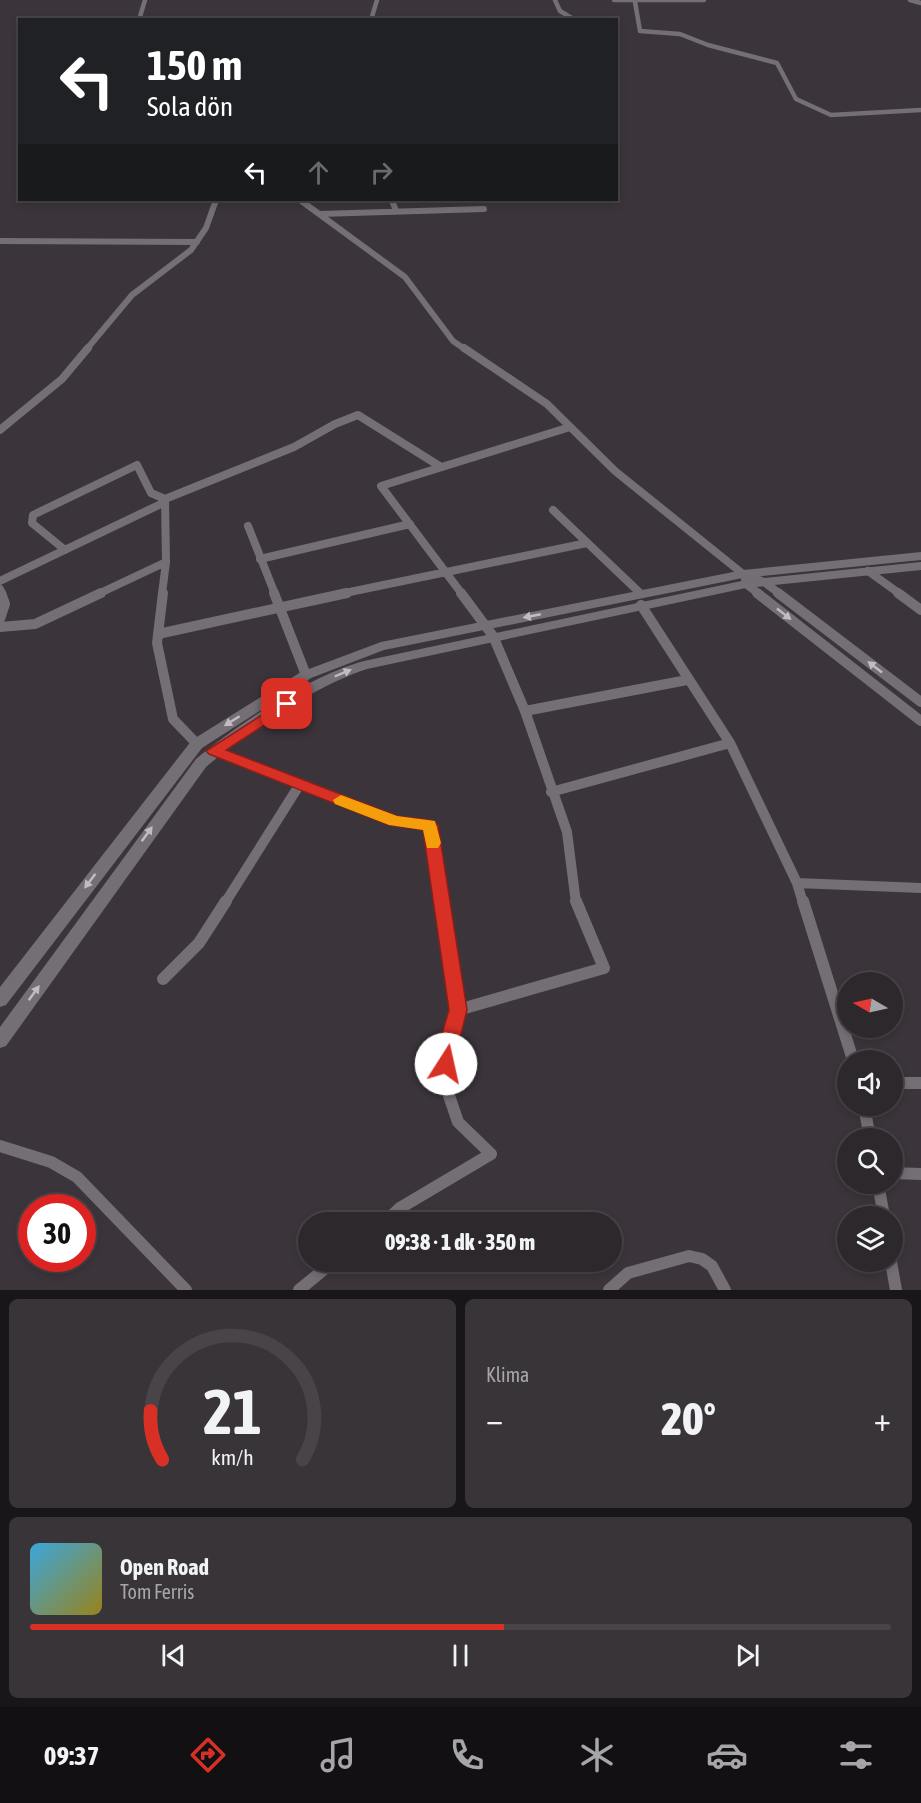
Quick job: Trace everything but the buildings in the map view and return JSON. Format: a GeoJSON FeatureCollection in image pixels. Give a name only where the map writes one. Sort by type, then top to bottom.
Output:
{"type":"FeatureCollection","features":[{"type":"Feature","properties":{"kind":"street"},"geometry":{"type":"LineString","coordinates":[[140,18],[145,0]]}},
{"type":"Feature","properties":{"kind":"street"},"geometry":{"type":"LineString","coordinates":[[372,18],[377,0]]}},
{"type":"Feature","properties":{"kind":"street"},"geometry":{"type":"LineString","coordinates":[[555,0],[560,11],[572,18]]}},
{"type":"Feature","properties":{"kind":"street"},"geometry":{"type":"LineString","coordinates":[[614,0],[635,2],[704,0]]}},
{"type":"Feature","properties":{"kind":"street"},"geometry":{"type":"LineString","coordinates":[[910,0],[921,3]]}},
{"type":"Feature","properties":{"kind":"street"},"geometry":{"type":"LineString","coordinates":[[635,2],[640,31],[680,34],[708,45],[777,63],[796,99],[814,109],[831,115],[921,110]]}},
{"type":"Feature","properties":{"kind":"street"},"geometry":{"type":"LineString","coordinates":[[0,430],[62,379],[132,295],[176,264],[197,242],[216,201]]}},
{"type":"Feature","properties":{"kind":"street"},"geometry":{"type":"LineString","coordinates":[[301,201],[405,277],[453,340],[547,404],[615,471],[921,721]]}},
{"type":"Feature","properties":{"kind":"street"},"geometry":{"type":"LineString","coordinates":[[392,201],[396,211]]}},
{"type":"Feature","properties":{"kind":"street"},"geometry":{"type":"LineString","coordinates":[[319,214],[484,208]]}},
{"type":"Feature","properties":{"kind":"street"},"geometry":{"type":"LineString","coordinates":[[0,241],[197,242]]}},
{"type":"Feature","properties":{"kind":"street"},"geometry":{"type":"LineString","coordinates":[[0,581],[164,501],[294,447],[335,424],[358,415],[441,467]]}},
{"type":"Feature","properties":{"kind":"street"},"geometry":{"type":"LineString","coordinates":[[458,1010],[604,968],[577,908],[567,832],[551,792],[525,711],[490,631],[381,486],[570,427]]}},
{"type":"Feature","properties":{"kind":"street"},"geometry":{"type":"LineString","coordinates":[[64,550],[32,523],[33,515],[137,465],[151,493],[164,501]]}},
{"type":"Feature","properties":{"kind":"street"},"geometry":{"type":"LineString","coordinates":[[164,501],[166,562],[157,643],[173,719],[197,744]]}},
{"type":"Feature","properties":{"kind":"street"},"geometry":{"type":"LineString","coordinates":[[553,510],[641,600],[687,680],[730,743],[797,883],[850,1050]]}},
{"type":"Feature","properties":{"kind":"street"},"geometry":{"type":"LineString","coordinates":[[261,559],[410,524]]}},
{"type":"Feature","properties":{"kind":"street"},"geometry":{"type":"LineString","coordinates":[[248,526],[306,675]]}},
{"type":"Feature","properties":{"kind":"street"},"geometry":{"type":"LineString","coordinates":[[158,634],[279,606],[587,543]]}},
{"type":"Feature","properties":{"kind":"street"},"geometry":{"type":"LineString","coordinates":[[0,1000],[197,744],[306,675],[381,646],[490,631],[745,579],[921,556]]}},
{"type":"Feature","properties":{"kind":"street"},"geometry":{"type":"LineString","coordinates":[[0,627],[35,624],[166,562]]}},
{"type":"Feature","properties":{"kind":"street"},"geometry":{"type":"LineString","coordinates":[[745,579],[764,582],[921,566]]}},
{"type":"Feature","properties":{"kind":"street"},"geometry":{"type":"LineString","coordinates":[[868,572],[921,610]]}},
{"type":"Feature","properties":{"kind":"street"},"geometry":{"type":"LineString","coordinates":[[764,582],[920,700]]}},
{"type":"Feature","properties":{"kind":"street"},"geometry":{"type":"LineString","coordinates":[[0,589],[5,604],[0,619]]}},
{"type":"Feature","properties":{"kind":"street"},"geometry":{"type":"LineString","coordinates":[[1,1039],[178,791],[214,751],[340,673],[490,631]]}},
{"type":"Feature","properties":{"kind":"street"},"geometry":{"type":"LineString","coordinates":[[525,711],[687,680]]}},
{"type":"Feature","properties":{"kind":"street"},"geometry":{"type":"LineString","coordinates":[[551,792],[730,743]]}},
{"type":"Feature","properties":{"kind":"street"},"geometry":{"type":"LineString","coordinates":[[214,751],[395,821],[430,825],[458,1010],[447,1048],[444,1081],[458,1122],[491,1154],[396,1212]]}},
{"type":"Feature","properties":{"kind":"street"},"geometry":{"type":"LineString","coordinates":[[163,979],[199,943],[300,784]]}},
{"type":"Feature","properties":{"kind":"street"},"geometry":{"type":"LineString","coordinates":[[797,883],[921,888]]}},
{"type":"Feature","properties":{"kind":"street"},"geometry":{"type":"LineString","coordinates":[[903,1083],[921,1083]]}},
{"type":"Feature","properties":{"kind":"street"},"geometry":{"type":"LineString","coordinates":[[0,1146],[51,1162],[77,1177],[186,1290]]}},
{"type":"Feature","properties":{"kind":"street"},"geometry":{"type":"LineString","coordinates":[[903,1173],[921,1174]]}},
{"type":"Feature","properties":{"kind":"street"},"geometry":{"type":"LineString","coordinates":[[609,1290],[628,1273],[689,1256],[702,1259],[712,1266],[724,1290]]}},
{"type":"Feature","properties":{"kind":"street"},"geometry":{"type":"LineString","coordinates":[[299,1290],[321,1272]]}},
{"type":"Feature","properties":{"kind":"street"},"geometry":{"type":"LineString","coordinates":[[893,1272],[896,1290]]}},
{"type":"Feature","properties":{"kind":"slow traffic"},"geometry":{"type":"LineString","coordinates":[[341,800],[395,821],[430,825],[433,843]]}},
{"type":"Feature","properties":{"kind":"route"},"geometry":{"type":"LineString","coordinates":[[287,704],[214,751],[395,821],[430,825],[458,1010],[447,1048],[446,1064]]}}]}
